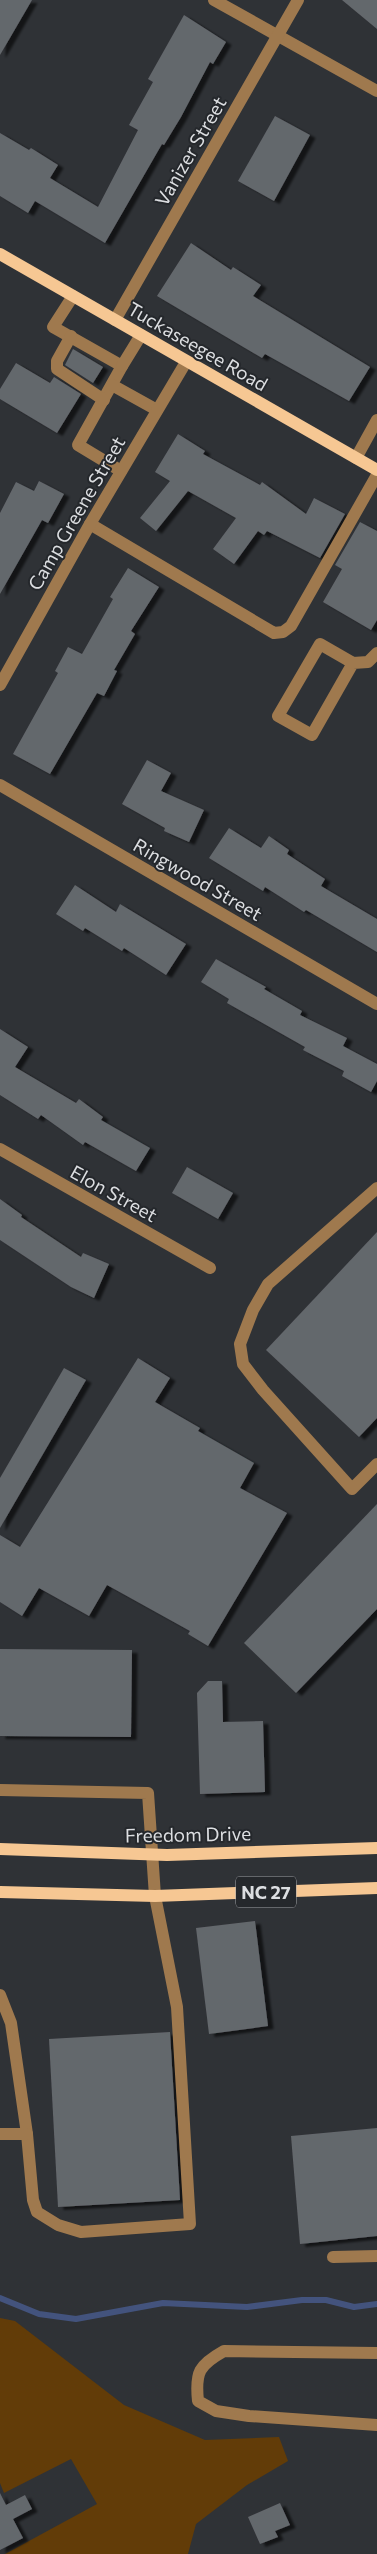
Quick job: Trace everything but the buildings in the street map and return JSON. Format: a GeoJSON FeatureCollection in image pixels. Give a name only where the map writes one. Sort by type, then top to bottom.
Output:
{"type":"FeatureCollection","features":[{"type":"Feature","properties":{"kind":"main road","name":"Tuckaseegee Road"},"geometry":{"type":"LineString","coordinates":[[0,254],[377,470]]}},
{"type":"Feature","properties":{"kind":"main road","name":"Freedom Drive"},"geometry":{"type":"LineString","coordinates":[[0,1849],[152,1855],[377,1848]]}},
{"type":"Feature","properties":{"kind":"main road","name":"NC 27"},"geometry":{"type":"LineString","coordinates":[[0,1892],[155,1896],[377,1888]]}},
{"type":"Feature","properties":{"kind":"street"},"geometry":{"type":"LineString","coordinates":[[214,0],[377,91]]}},
{"type":"Feature","properties":{"kind":"street","name":"Vanizer Street"},"geometry":{"type":"LineString","coordinates":[[115,320],[298,0]]}},
{"type":"Feature","properties":{"kind":"street"},"geometry":{"type":"LineString","coordinates":[[73,296],[53,327],[122,366]]}},
{"type":"Feature","properties":{"kind":"street"},"geometry":{"type":"LineString","coordinates":[[122,471],[78,445],[141,335]]}},
{"type":"Feature","properties":{"kind":"street"},"geometry":{"type":"LineString","coordinates":[[71,336],[56,361],[57,369],[104,400]]}},
{"type":"Feature","properties":{"kind":"street","name":"Camp Greene Street"},"geometry":{"type":"LineString","coordinates":[[0,685],[90,524],[186,362]]}},
{"type":"Feature","properties":{"kind":"street"},"geometry":{"type":"LineString","coordinates":[[112,385],[158,410]]}},
{"type":"Feature","properties":{"kind":"street"},"geometry":{"type":"LineString","coordinates":[[356,458],[377,420]]}},
{"type":"Feature","properties":{"kind":"street"},"geometry":{"type":"LineString","coordinates":[[90,524],[274,633],[283,632],[291,626],[377,475]]}},
{"type":"Feature","properties":{"kind":"street"},"geometry":{"type":"LineString","coordinates":[[353,663],[312,735],[278,716],[320,644],[353,663],[368,662],[377,653]]}},
{"type":"Feature","properties":{"kind":"street","name":"Ringwood Street"},"geometry":{"type":"LineString","coordinates":[[0,785],[377,1004]]}},
{"type":"Feature","properties":{"kind":"street","name":"Elon Street"},"geometry":{"type":"LineString","coordinates":[[0,1150],[210,1268]]}},
{"type":"Feature","properties":{"kind":"street"},"geometry":{"type":"LineString","coordinates":[[377,1188],[268,1284],[253,1310],[240,1344],[243,1364],[263,1390],[352,1489],[377,1464]]}},
{"type":"Feature","properties":{"kind":"street"},"geometry":{"type":"LineString","coordinates":[[0,1790],[148,1792],[155,1896],[178,2007],[190,2224],[81,2232],[58,2225],[37,2212],[33,2200],[27,2134],[11,2023],[0,1994]]}},
{"type":"Feature","properties":{"kind":"street"},"geometry":{"type":"LineString","coordinates":[[0,2134],[27,2134]]}},
{"type":"Feature","properties":{"kind":"street"},"geometry":{"type":"LineString","coordinates":[[333,2257],[377,2256]]}},
{"type":"Feature","properties":{"kind":"street"},"geometry":{"type":"LineString","coordinates":[[377,2353],[224,2351],[204,2362],[196,2380],[198,2401],[216,2411],[249,2416],[377,2425]]}},
{"type":"Feature","properties":{"kind":"shaded area"},"geometry":{"type":"Polygon","coordinates":[[[0,2318],[15,2321],[124,2405],[205,2440],[279,2437],[288,2461],[247,2485],[196,2524],[188,2554],[5,2554],[97,2504],[71,2459],[4,2493],[0,2483],[0,2318]]]}},
{"type":"Feature","properties":{"kind":"waterway"},"geometry":{"type":"LineString","coordinates":[[0,2298],[39,2314],[76,2319],[163,2303],[247,2307],[302,2300],[326,2300],[354,2307],[377,2304]]}}]}
